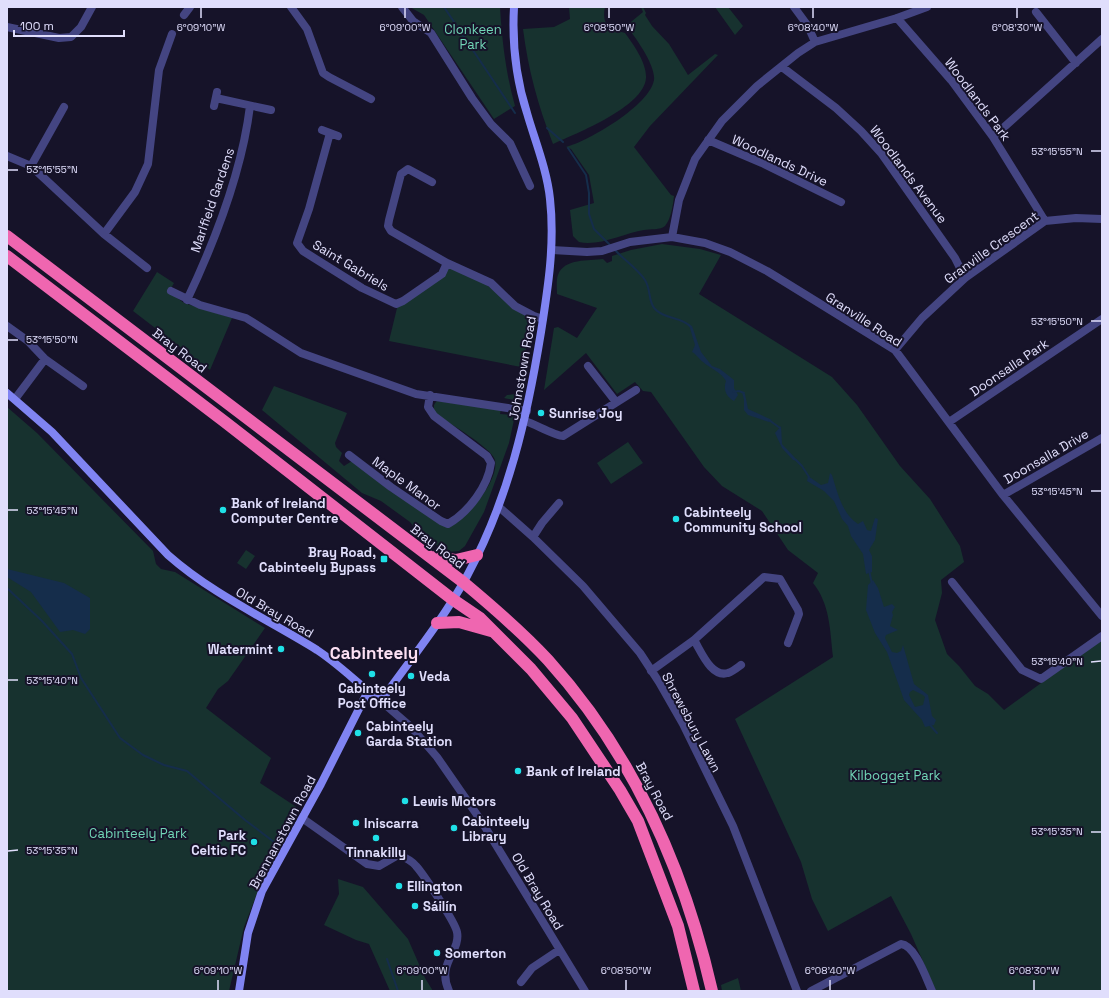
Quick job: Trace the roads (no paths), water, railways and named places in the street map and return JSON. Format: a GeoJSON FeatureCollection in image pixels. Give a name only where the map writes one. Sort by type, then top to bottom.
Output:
{"type":"FeatureCollection","features":[{"type":"Feature","properties":{"kind":"highway","name":"Bray Road"},"geometry":{"type":"LineString","coordinates":[[7,236],[463,582],[512,624],[549,662],[597,722],[618,752],[640,791],[672,856],[699,936],[712,991]]}},
{"type":"Feature","properties":{"kind":"highway"},"geometry":{"type":"LineString","coordinates":[[7,256],[225,422],[452,599],[480,618],[531,669],[572,718],[601,760],[638,821],[678,926],[694,991]]}},
{"type":"Feature","properties":{"kind":"highway"},"geometry":{"type":"LineString","coordinates":[[430,557],[456,560],[477,555]]}},
{"type":"Feature","properties":{"kind":"highway"},"geometry":{"type":"LineString","coordinates":[[437,623],[459,622],[494,632]]}},
{"type":"Feature","properties":{"kind":"street"},"geometry":{"type":"LineString","coordinates":[[7,27],[59,38],[71,37],[81,27],[92,7]]}},
{"type":"Feature","properties":{"kind":"street"},"geometry":{"type":"LineString","coordinates":[[184,15],[190,7]]}},
{"type":"Feature","properties":{"kind":"street"},"geometry":{"type":"LineString","coordinates":[[291,7],[307,29],[323,72],[331,78],[371,99]]}},
{"type":"Feature","properties":{"kind":"street"},"geometry":{"type":"LineString","coordinates":[[402,7],[413,21],[431,33],[472,98],[491,124],[510,143],[530,186]]}},
{"type":"Feature","properties":{"kind":"street","name":"Johnstown Road"},"geometry":{"type":"LineString","coordinates":[[381,701],[437,623],[463,582],[477,555],[499,507],[527,411],[543,319],[552,250],[550,195],[520,85],[513,38],[514,7]]}},
{"type":"Feature","properties":{"kind":"street"},"geometry":{"type":"LineString","coordinates":[[794,7],[808,26],[815,42]]}},
{"type":"Feature","properties":{"kind":"street"},"geometry":{"type":"LineString","coordinates":[[672,237],[679,200],[695,159],[722,121],[757,86],[798,53],[815,42],[897,18],[927,7]]}},
{"type":"Feature","properties":{"kind":"street"},"geometry":{"type":"LineString","coordinates":[[1036,12],[1076,63]]}},
{"type":"Feature","properties":{"kind":"street","name":"Woodlands Park"},"geometry":{"type":"LineString","coordinates":[[897,18],[951,80],[993,137],[1045,221]]}},
{"type":"Feature","properties":{"kind":"street"},"geometry":{"type":"LineString","coordinates":[[104,234],[135,192],[148,164],[159,70],[172,34]]}},
{"type":"Feature","properties":{"kind":"street"},"geometry":{"type":"LineString","coordinates":[[993,137],[1102,39]]}},
{"type":"Feature","properties":{"kind":"street","name":"Woodlands Avenue"},"geometry":{"type":"LineString","coordinates":[[782,67],[836,108],[861,131],[881,153],[940,235],[955,258],[965,278]]}},
{"type":"Feature","properties":{"kind":"street"},"geometry":{"type":"LineString","coordinates":[[216,99],[271,110]]}},
{"type":"Feature","properties":{"kind":"street","name":"Marlfield Gardens"},"geometry":{"type":"LineString","coordinates":[[187,300],[200,273],[240,162],[250,106]]}},
{"type":"Feature","properties":{"kind":"street"},"geometry":{"type":"LineString","coordinates":[[31,166],[64,107]]}},
{"type":"Feature","properties":{"kind":"street","name":"Saint Gabriels"},"geometry":{"type":"LineString","coordinates":[[338,136],[326,131],[309,209],[297,243],[303,251],[362,288],[396,304],[403,301],[442,274],[447,263]]}},
{"type":"Feature","properties":{"kind":"street","name":"Woodlands Drive"},"geometry":{"type":"LineString","coordinates":[[708,140],[762,163],[841,202]]}},
{"type":"Feature","properties":{"kind":"street"},"geometry":{"type":"LineString","coordinates":[[7,156],[31,166],[104,234],[147,268]]}},
{"type":"Feature","properties":{"kind":"street"},"geometry":{"type":"LineString","coordinates":[[432,182],[408,169],[401,174],[388,226],[391,231],[447,263],[491,283],[514,306],[543,319]]}},
{"type":"Feature","properties":{"kind":"street","name":"Granville Crescent"},"geometry":{"type":"LineString","coordinates":[[895,350],[922,318],[965,278],[1045,221],[1076,218],[1102,219]]}},
{"type":"Feature","properties":{"kind":"street","name":"Granville Road"},"geometry":{"type":"LineString","coordinates":[[552,250],[587,252],[621,244],[672,237],[705,243],[730,252],[767,271],[895,350],[1003,495],[1102,616]]}},
{"type":"Feature","properties":{"kind":"street"},"geometry":{"type":"LineString","coordinates":[[171,291],[187,300],[246,318],[301,353],[416,394],[527,411]]}},
{"type":"Feature","properties":{"kind":"street","name":"Doonsalla Park"},"geometry":{"type":"LineString","coordinates":[[949,422],[1102,318]]}},
{"type":"Feature","properties":{"kind":"street"},"geometry":{"type":"LineString","coordinates":[[7,326],[28,341],[45,359],[82,386]]}},
{"type":"Feature","properties":{"kind":"street"},"geometry":{"type":"LineString","coordinates":[[15,399],[45,359]]}},
{"type":"Feature","properties":{"kind":"street"},"geometry":{"type":"LineString","coordinates":[[588,366],[616,402]]}},
{"type":"Feature","properties":{"kind":"street"},"geometry":{"type":"LineString","coordinates":[[525,421],[547,429],[558,436],[564,436],[636,390]]}},
{"type":"Feature","properties":{"kind":"street","name":"Old Bray Road"},"geometry":{"type":"LineString","coordinates":[[7,393],[52,432],[181,566],[197,579],[257,614],[332,661],[411,728],[438,757],[485,827],[583,990]]}},
{"type":"Feature","properties":{"kind":"street","name":"Maple Manor"},"geometry":{"type":"LineString","coordinates":[[349,455],[391,487],[441,521],[448,524],[456,519],[483,489],[487,481],[491,463],[487,456],[434,416],[428,407],[430,395]]}},
{"type":"Feature","properties":{"kind":"street","name":"Doonsalla Drive"},"geometry":{"type":"LineString","coordinates":[[1003,495],[1102,438]]}},
{"type":"Feature","properties":{"kind":"street"},"geometry":{"type":"LineString","coordinates":[[534,537],[542,523],[559,503]]}},
{"type":"Feature","properties":{"kind":"street","name":"Shrewsbury Lawn"},"geometry":{"type":"LineString","coordinates":[[499,507],[534,537],[583,586],[640,653],[683,724],[732,826],[797,991]]}},
{"type":"Feature","properties":{"kind":"street"},"geometry":{"type":"LineString","coordinates":[[651,671],[694,640],[764,577],[780,579],[798,610],[788,643]]}},
{"type":"Feature","properties":{"kind":"street"},"geometry":{"type":"LineString","coordinates":[[952,582],[1022,670],[1032,677],[1041,679],[1102,636]]}},
{"type":"Feature","properties":{"kind":"street"},"geometry":{"type":"LineString","coordinates":[[694,640],[710,666],[717,672],[728,673],[741,665]]}},
{"type":"Feature","properties":{"kind":"street","name":"Brennanstown Road"},"geometry":{"type":"LineString","coordinates":[[239,991],[252,916],[274,868],[302,818],[368,691]]}},
{"type":"Feature","properties":{"kind":"street"},"geometry":{"type":"LineString","coordinates":[[302,818],[368,864],[380,866],[398,855],[415,865],[452,921],[457,933],[455,947],[449,957],[444,981],[449,991]]}},
{"type":"Feature","properties":{"kind":"street"},"geometry":{"type":"LineString","coordinates":[[811,991],[900,944],[906,944],[912,950],[932,991]]}},
{"type":"Feature","properties":{"kind":"street"},"geometry":{"type":"LineString","coordinates":[[521,982],[532,968],[559,950]]}},
{"type":"Feature","properties":{"kind":"water"},"geometry":{"type":"Polygon","coordinates":[[[689,325],[692,326],[701,352],[712,366],[720,369],[734,380],[734,388],[738,395],[734,401],[726,392],[726,381],[724,378],[692,352],[695,345],[689,325]]]}},
{"type":"Feature","properties":{"kind":"water"},"geometry":{"type":"Polygon","coordinates":[[[742,392],[745,394],[748,409],[772,420],[769,422],[748,415],[744,410],[742,392]]]}},
{"type":"Feature","properties":{"kind":"water"},"geometry":{"type":"Polygon","coordinates":[[[781,426],[782,444],[798,461],[793,460],[782,448],[775,433],[781,426]]]}},
{"type":"Feature","properties":{"kind":"water"},"geometry":{"type":"Polygon","coordinates":[[[830,473],[841,502],[852,520],[858,524],[863,521],[867,530],[871,531],[875,518],[878,519],[875,540],[869,550],[872,556],[872,572],[866,574],[863,554],[851,536],[848,526],[842,519],[834,501],[824,491],[807,481],[808,476],[821,485],[828,483],[830,473]]]}},
{"type":"Feature","properties":{"kind":"water"},"geometry":{"type":"Polygon","coordinates":[[[7,569],[64,583],[90,598],[90,629],[85,634],[73,630],[60,632],[31,592],[7,577],[7,569]]]}},
{"type":"Feature","properties":{"kind":"water"},"geometry":{"type":"Polygon","coordinates":[[[873,580],[878,588],[884,607],[892,604],[895,607],[892,612],[893,615],[890,626],[898,630],[886,635],[885,638],[892,652],[897,653],[901,651],[903,645],[914,684],[928,695],[932,716],[936,720],[934,725],[925,727],[922,720],[904,700],[887,652],[875,633],[866,610],[868,585],[873,580]],[[913,690],[910,692],[909,695],[915,707],[923,705],[925,697],[913,690]]]}},
{"type":"Feature","properties":{"kind":"waterway"},"geometry":{"type":"LineString","coordinates":[[444,7],[515,113]]}},
{"type":"Feature","properties":{"kind":"waterway"},"geometry":{"type":"LineString","coordinates":[[547,128],[563,142]]}},
{"type":"Feature","properties":{"kind":"waterway"},"geometry":{"type":"LineString","coordinates":[[568,148],[586,175],[589,193],[589,214],[594,229],[611,246]]}},
{"type":"Feature","properties":{"kind":"waterway"},"geometry":{"type":"LineString","coordinates":[[614,249],[645,280],[651,303],[655,309],[663,315],[683,321],[691,327]]}},
{"type":"Feature","properties":{"kind":"waterway"},"geometry":{"type":"LineString","coordinates":[[733,392],[739,391],[744,393]]}},
{"type":"Feature","properties":{"kind":"waterway"},"geometry":{"type":"LineString","coordinates":[[769,420],[780,428]]}},
{"type":"Feature","properties":{"kind":"waterway"},"geometry":{"type":"LineString","coordinates":[[796,460],[809,477]]}},
{"type":"Feature","properties":{"kind":"waterway"},"geometry":{"type":"LineString","coordinates":[[869,570],[872,584]]}},
{"type":"Feature","properties":{"kind":"waterway"},"geometry":{"type":"LineString","coordinates":[[7,588],[42,621],[72,654],[81,678],[120,738],[143,755],[164,765],[187,771],[245,820],[274,842]]}},
{"type":"Feature","properties":{"kind":"waterway"},"geometry":{"type":"LineString","coordinates":[[930,725],[937,733]]}},
{"type":"Feature","properties":{"kind":"waterway"},"geometry":{"type":"LineString","coordinates":[[387,959],[398,991]]}},
{"type":"Feature","properties":{"kind":"place","name":"Sunrise Joy"},"geometry":{"type":"Point","coordinates":[541,413]}},
{"type":"Feature","properties":{"kind":"place","name":"Bank of Ireland Computer Centre"},"geometry":{"type":"Point","coordinates":[223,510]}},
{"type":"Feature","properties":{"kind":"place","name":"Cabinteely Community School"},"geometry":{"type":"Point","coordinates":[676,519]}},
{"type":"Feature","properties":{"kind":"place","name":"Bray Road, Cabinteely Bypass"},"geometry":{"type":"Point","coordinates":[384,559]}},
{"type":"Feature","properties":{"kind":"place","name":"Watermint"},"geometry":{"type":"Point","coordinates":[281,649]}},
{"type":"Feature","properties":{"kind":"place","name":"Cabinteely Post Office"},"geometry":{"type":"Point","coordinates":[372,674]}},
{"type":"Feature","properties":{"kind":"place","name":"Veda"},"geometry":{"type":"Point","coordinates":[411,676]}},
{"type":"Feature","properties":{"kind":"place","name":"Cabinteely Garda Station"},"geometry":{"type":"Point","coordinates":[358,733]}},
{"type":"Feature","properties":{"kind":"place","name":"Bank of Ireland"},"geometry":{"type":"Point","coordinates":[518,771]}},
{"type":"Feature","properties":{"kind":"place","name":"Lewis Motors"},"geometry":{"type":"Point","coordinates":[405,801]}},
{"type":"Feature","properties":{"kind":"place","name":"Iniscarra"},"geometry":{"type":"Point","coordinates":[356,823]}},
{"type":"Feature","properties":{"kind":"place","name":"Cabinteely Library"},"geometry":{"type":"Point","coordinates":[454,828]}},
{"type":"Feature","properties":{"kind":"place","name":"Tinnakilly"},"geometry":{"type":"Point","coordinates":[376,838]}},
{"type":"Feature","properties":{"kind":"place","name":"Park Celtic FC"},"geometry":{"type":"Point","coordinates":[254,842]}},
{"type":"Feature","properties":{"kind":"place","name":"Ellington"},"geometry":{"type":"Point","coordinates":[399,886]}},
{"type":"Feature","properties":{"kind":"place","name":"Sáilín"},"geometry":{"type":"Point","coordinates":[415,906]}},
{"type":"Feature","properties":{"kind":"place","name":"Somerton"},"geometry":{"type":"Point","coordinates":[437,953]}},
{"type":"Feature","properties":{"kind":"district","name":"Cabinteely"},"geometry":{"type":"Point","coordinates":[374,653]}},
{"type":"Feature","properties":{"kind":"park label","name":"Clonkeen Park"},"geometry":{"type":"Point","coordinates":[473,36]}},
{"type":"Feature","properties":{"kind":"park label","name":"Kilbogget Park"},"geometry":{"type":"Point","coordinates":[895,775]}},
{"type":"Feature","properties":{"kind":"park label","name":"Cabinteely Park"},"geometry":{"type":"Point","coordinates":[138,833]}}]}
